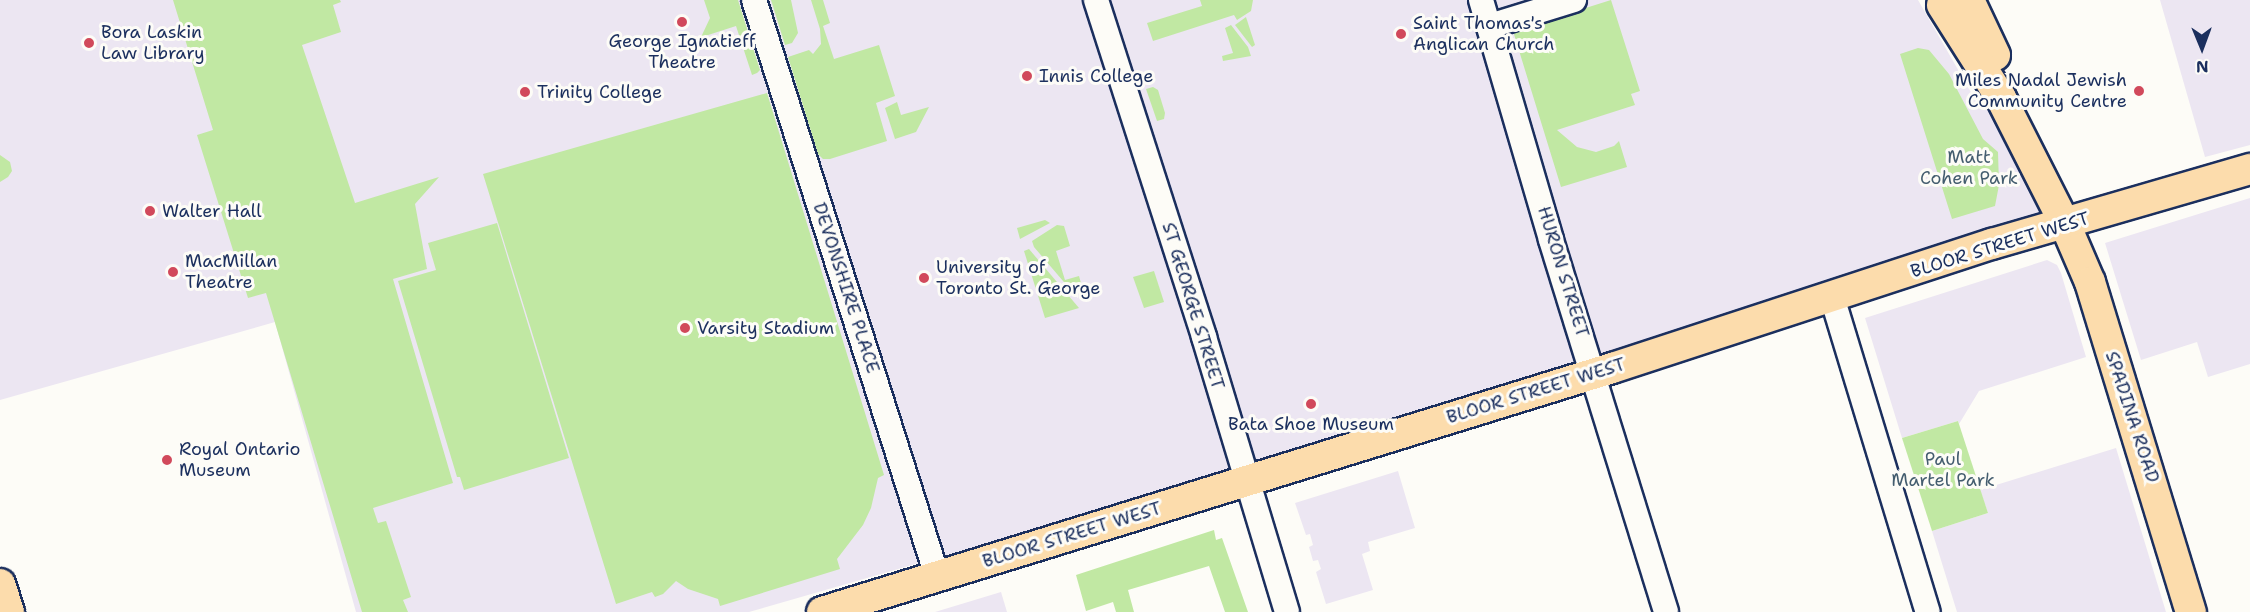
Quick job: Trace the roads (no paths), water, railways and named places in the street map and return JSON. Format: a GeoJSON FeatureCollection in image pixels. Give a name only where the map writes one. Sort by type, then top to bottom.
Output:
{"type":"FeatureCollection","features":[{"type":"Feature","properties":{"kind":"main road"},"geometry":{"type":"LineString","coordinates":[[1942,4],[2004,74],[2001,98],[1977,87],[1942,4]]}},
{"type":"Feature","properties":{"kind":"main road","name":"SPADINA ROAD"},"geometry":{"type":"LineString","coordinates":[[2001,98],[2065,224],[2090,282],[2191,612]]}},
{"type":"Feature","properties":{"kind":"main road","name":"BLOOR STREET WEST"},"geometry":{"type":"LineString","coordinates":[[822,612],[1247,482],[1992,244],[2250,169]]}},
{"type":"Feature","properties":{"kind":"main road"},"geometry":{"type":"LineString","coordinates":[[0,584],[9,612]]}},
{"type":"Feature","properties":{"kind":"street","name":"DEVONSHIRE PLACE"},"geometry":{"type":"LineString","coordinates":[[754,0],[937,576]]}},
{"type":"Feature","properties":{"kind":"street","name":"ST GEORGE STREET"},"geometry":{"type":"LineString","coordinates":[[1096,0],[1287,612]]}},
{"type":"Feature","properties":{"kind":"street","name":"HURON STREET"},"geometry":{"type":"LineString","coordinates":[[1481,0],[1666,612]]}},
{"type":"Feature","properties":{"kind":"street"},"geometry":{"type":"LineString","coordinates":[[1490,26],[1574,0]]}},
{"type":"Feature","properties":{"kind":"street"},"geometry":{"type":"LineString","coordinates":[[1832,297],[1928,612]]}},
{"type":"Feature","properties":{"kind":"place","name":"George Ignatieff Theatre"},"geometry":{"type":"Point","coordinates":[682,22]}},
{"type":"Feature","properties":{"kind":"place","name":"Saint Thomas's Anglican Church"},"geometry":{"type":"Point","coordinates":[1401,34]}},
{"type":"Feature","properties":{"kind":"place","name":"Bora Laskin Law Library"},"geometry":{"type":"Point","coordinates":[89,43]}},
{"type":"Feature","properties":{"kind":"place","name":"Innis College"},"geometry":{"type":"Point","coordinates":[1027,76]}},
{"type":"Feature","properties":{"kind":"place","name":"Miles Nadal Jewish Community Centre"},"geometry":{"type":"Point","coordinates":[2139,91]}},
{"type":"Feature","properties":{"kind":"place","name":"Trinity College"},"geometry":{"type":"Point","coordinates":[525,92]}},
{"type":"Feature","properties":{"kind":"place","name":"Walter Hall"},"geometry":{"type":"Point","coordinates":[150,211]}},
{"type":"Feature","properties":{"kind":"place","name":"MacMillan Theatre"},"geometry":{"type":"Point","coordinates":[173,272]}},
{"type":"Feature","properties":{"kind":"place","name":"University of Toronto St. George"},"geometry":{"type":"Point","coordinates":[924,278]}},
{"type":"Feature","properties":{"kind":"place","name":"Varsity Stadium"},"geometry":{"type":"Point","coordinates":[685,328]}},
{"type":"Feature","properties":{"kind":"place","name":"Bata Shoe Museum"},"geometry":{"type":"Point","coordinates":[1311,404]}},
{"type":"Feature","properties":{"kind":"place","name":"Royal Ontario Museum"},"geometry":{"type":"Point","coordinates":[167,460]}},
{"type":"Feature","properties":{"kind":"park label","name":"Matt Cohen Park"},"geometry":{"type":"Point","coordinates":[1969,168]}},
{"type":"Feature","properties":{"kind":"park label","name":"Paul Martel Park"},"geometry":{"type":"Point","coordinates":[1943,470]}}]}
